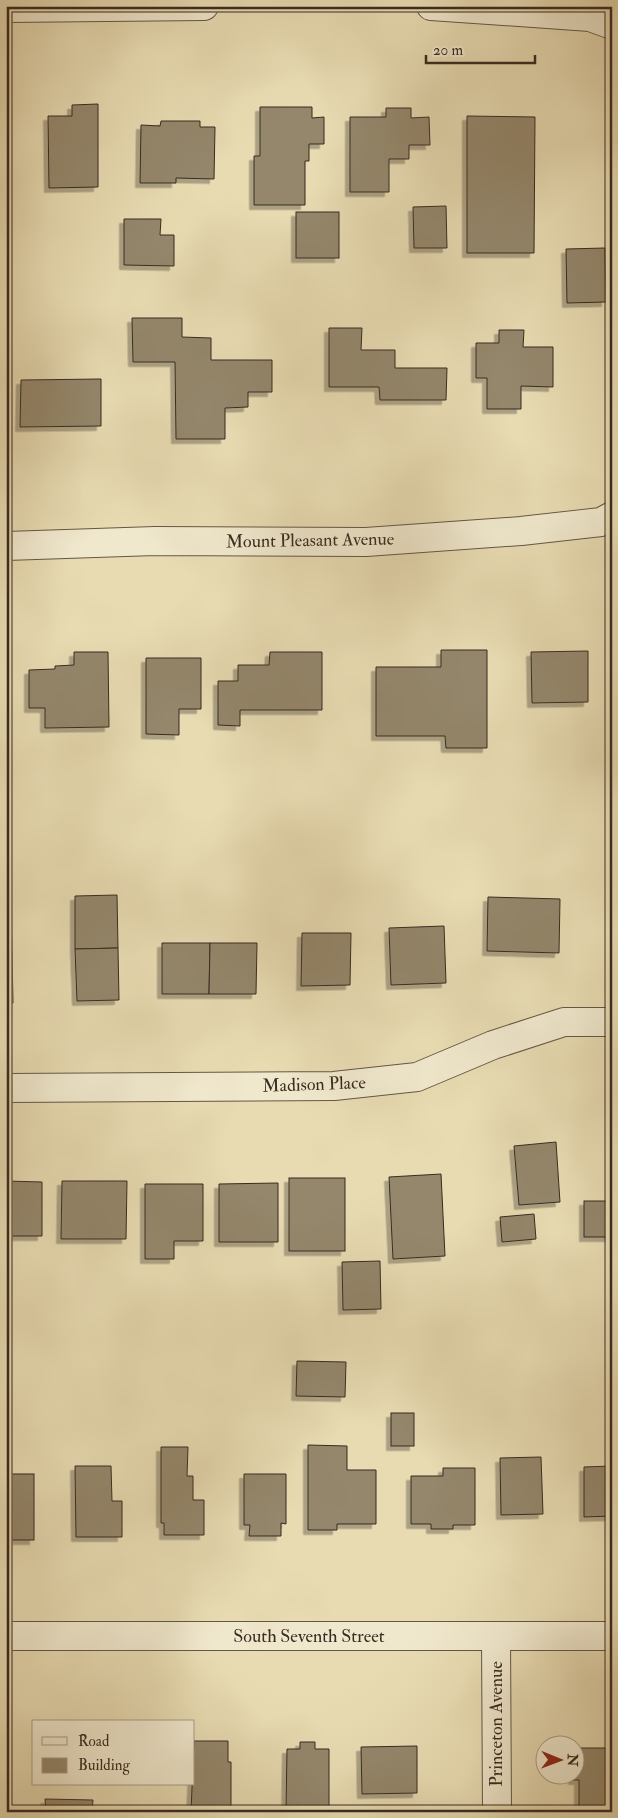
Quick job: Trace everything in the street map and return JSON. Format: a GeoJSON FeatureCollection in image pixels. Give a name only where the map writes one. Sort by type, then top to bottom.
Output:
{"type":"FeatureCollection","features":[{"type":"Feature","properties":{"kind":"street"},"geometry":{"type":"LineString","coordinates":[[6,8],[204,6]]}},
{"type":"Feature","properties":{"kind":"street"},"geometry":{"type":"LineString","coordinates":[[432,6],[590,16],[612,25]]}},
{"type":"Feature","properties":{"kind":"street","name":"Mount Pleasant Avenue"},"geometry":{"type":"LineString","coordinates":[[6,546],[155,541],[366,542],[521,531],[601,522],[612,516]]}},
{"type":"Feature","properties":{"kind":"street","name":"Madison Place"},"geometry":{"type":"LineString","coordinates":[[6,1088],[334,1086],[417,1078],[493,1045],[564,1022],[612,1022]]}},
{"type":"Feature","properties":{"kind":"street","name":"South Seventh Street"},"geometry":{"type":"LineString","coordinates":[[6,1636],[612,1636]]}},
{"type":"Feature","properties":{"kind":"street","name":"Princeton Avenue"},"geometry":{"type":"LineString","coordinates":[[496,1637],[497,1812]]}},
{"type":"Feature","properties":{"kind":"building"},"geometry":{"type":"Polygon","coordinates":[[[98,104],[98,187],[49,188],[48,116],[72,116],[72,105],[98,104]]]}},
{"type":"Feature","properties":{"kind":"building"},"geometry":{"type":"Polygon","coordinates":[[[260,107],[312,107],[312,118],[324,117],[324,144],[309,144],[309,161],[305,161],[305,205],[254,205],[254,156],[260,156],[260,107]]]}},
{"type":"Feature","properties":{"kind":"building"},"geometry":{"type":"Polygon","coordinates":[[[386,108],[411,108],[411,118],[429,117],[430,145],[409,145],[409,159],[389,159],[389,192],[350,192],[350,117],[386,117],[386,108]]]}},
{"type":"Feature","properties":{"kind":"building"},"geometry":{"type":"Polygon","coordinates":[[[467,116],[535,117],[534,253],[467,253],[467,116]]]}},
{"type":"Feature","properties":{"kind":"building"},"geometry":{"type":"Polygon","coordinates":[[[161,121],[200,121],[200,127],[215,127],[214,179],[176,178],[176,183],[140,183],[141,125],[160,126],[161,121]]]}},
{"type":"Feature","properties":{"kind":"building"},"geometry":{"type":"Polygon","coordinates":[[[446,206],[447,248],[414,248],[413,207],[446,206]]]}},
{"type":"Feature","properties":{"kind":"building"},"geometry":{"type":"Polygon","coordinates":[[[296,212],[339,212],[339,258],[296,258],[296,212]]]}},
{"type":"Feature","properties":{"kind":"building"},"geometry":{"type":"Polygon","coordinates":[[[124,219],[161,219],[160,235],[174,235],[174,266],[124,265],[124,219]]]}},
{"type":"Feature","properties":{"kind":"building"},"geometry":{"type":"Polygon","coordinates":[[[605,248],[606,302],[567,303],[566,249],[605,248]]]}},
{"type":"Feature","properties":{"kind":"building"},"geometry":{"type":"Polygon","coordinates":[[[132,318],[182,318],[182,337],[211,338],[211,360],[272,360],[272,392],[248,392],[248,407],[225,408],[225,439],[176,439],[175,362],[133,362],[132,318]]]}},
{"type":"Feature","properties":{"kind":"building"},"geometry":{"type":"Polygon","coordinates":[[[329,328],[362,328],[361,350],[395,350],[395,368],[447,368],[446,400],[380,400],[379,387],[329,387],[329,328]]]}},
{"type":"Feature","properties":{"kind":"building"},"geometry":{"type":"Polygon","coordinates":[[[499,330],[524,330],[523,347],[553,347],[553,387],[521,386],[521,409],[487,409],[487,378],[476,378],[476,343],[499,343],[499,330]]]}},
{"type":"Feature","properties":{"kind":"building"},"geometry":{"type":"Polygon","coordinates":[[[101,379],[101,426],[20,427],[21,380],[101,379]]]}},
{"type":"Feature","properties":{"kind":"building"},"geometry":{"type":"Polygon","coordinates":[[[441,650],[487,650],[487,748],[446,748],[445,736],[376,736],[376,667],[441,667],[441,650]]]}},
{"type":"Feature","properties":{"kind":"building"},"geometry":{"type":"Polygon","coordinates":[[[588,651],[588,702],[532,703],[531,652],[588,651]]]}},
{"type":"Feature","properties":{"kind":"building"},"geometry":{"type":"Polygon","coordinates":[[[74,652],[108,652],[109,727],[45,728],[45,708],[29,708],[29,670],[55,669],[55,666],[74,665],[74,652]]]}},
{"type":"Feature","properties":{"kind":"building"},"geometry":{"type":"Polygon","coordinates":[[[270,652],[322,652],[322,710],[240,710],[240,726],[218,725],[218,681],[238,681],[238,665],[269,665],[270,652]]]}},
{"type":"Feature","properties":{"kind":"building"},"geometry":{"type":"Polygon","coordinates":[[[6,656],[10,656],[7,711],[6,711],[6,656]]]}},
{"type":"Feature","properties":{"kind":"building"},"geometry":{"type":"Polygon","coordinates":[[[146,658],[201,658],[201,709],[179,709],[179,735],[146,734],[146,658]]]}},
{"type":"Feature","properties":{"kind":"building"},"geometry":{"type":"Polygon","coordinates":[[[117,895],[118,948],[75,949],[75,896],[117,895]]]}},
{"type":"Feature","properties":{"kind":"building"},"geometry":{"type":"Polygon","coordinates":[[[488,897],[560,899],[559,953],[487,951],[488,897]]]}},
{"type":"Feature","properties":{"kind":"building"},"geometry":{"type":"Polygon","coordinates":[[[6,903],[11,903],[13,1003],[6,1003],[6,903]]]}},
{"type":"Feature","properties":{"kind":"building"},"geometry":{"type":"Polygon","coordinates":[[[444,926],[446,983],[391,985],[389,928],[444,926]]]}},
{"type":"Feature","properties":{"kind":"building"},"geometry":{"type":"Polygon","coordinates":[[[302,933],[351,933],[350,985],[301,986],[302,933]]]}},
{"type":"Feature","properties":{"kind":"building"},"geometry":{"type":"Polygon","coordinates":[[[162,943],[210,943],[209,994],[162,994],[162,943]]]}},
{"type":"Feature","properties":{"kind":"building"},"geometry":{"type":"Polygon","coordinates":[[[210,943],[257,943],[256,994],[209,994],[210,943]]]}},
{"type":"Feature","properties":{"kind":"building"},"geometry":{"type":"Polygon","coordinates":[[[118,948],[119,1000],[77,1001],[75,949],[118,948]]]}},
{"type":"Feature","properties":{"kind":"building"},"geometry":{"type":"Polygon","coordinates":[[[556,1142],[560,1202],[519,1205],[514,1146],[556,1142]]]}},
{"type":"Feature","properties":{"kind":"building"},"geometry":{"type":"Polygon","coordinates":[[[441,1174],[445,1256],[393,1259],[389,1177],[441,1174]]]}},
{"type":"Feature","properties":{"kind":"building"},"geometry":{"type":"Polygon","coordinates":[[[289,1178],[345,1178],[345,1251],[289,1251],[289,1178]]]}},
{"type":"Feature","properties":{"kind":"building"},"geometry":{"type":"Polygon","coordinates":[[[6,1181],[42,1182],[42,1236],[6,1236],[6,1181]]]}},
{"type":"Feature","properties":{"kind":"building"},"geometry":{"type":"Polygon","coordinates":[[[62,1181],[127,1181],[126,1239],[61,1239],[62,1181]]]}},
{"type":"Feature","properties":{"kind":"building"},"geometry":{"type":"Polygon","coordinates":[[[278,1183],[278,1242],[219,1242],[219,1184],[278,1183]]]}},
{"type":"Feature","properties":{"kind":"building"},"geometry":{"type":"Polygon","coordinates":[[[145,1184],[203,1184],[203,1241],[174,1241],[174,1259],[145,1259],[145,1184]]]}},
{"type":"Feature","properties":{"kind":"building"},"geometry":{"type":"Polygon","coordinates":[[[584,1201],[612,1201],[612,1237],[584,1237],[584,1201]]]}},
{"type":"Feature","properties":{"kind":"building"},"geometry":{"type":"Polygon","coordinates":[[[534,1214],[536,1239],[502,1242],[500,1217],[534,1214]]]}},
{"type":"Feature","properties":{"kind":"building"},"geometry":{"type":"Polygon","coordinates":[[[380,1261],[381,1309],[343,1310],[342,1262],[380,1261]]]}},
{"type":"Feature","properties":{"kind":"building"},"geometry":{"type":"Polygon","coordinates":[[[297,1361],[346,1362],[345,1397],[296,1396],[297,1361]]]}},
{"type":"Feature","properties":{"kind":"building"},"geometry":{"type":"Polygon","coordinates":[[[391,1413],[414,1413],[414,1446],[391,1446],[391,1413]]]}},
{"type":"Feature","properties":{"kind":"building"},"geometry":{"type":"Polygon","coordinates":[[[308,1445],[347,1446],[347,1470],[376,1470],[376,1524],[337,1524],[337,1530],[308,1530],[308,1445]]]}},
{"type":"Feature","properties":{"kind":"building"},"geometry":{"type":"Polygon","coordinates":[[[161,1447],[188,1447],[187,1476],[193,1476],[193,1500],[204,1500],[204,1535],[164,1535],[164,1523],[161,1523],[161,1447]]]}},
{"type":"Feature","properties":{"kind":"building"},"geometry":{"type":"Polygon","coordinates":[[[541,1457],[543,1514],[501,1515],[500,1458],[541,1457]]]}},
{"type":"Feature","properties":{"kind":"building"},"geometry":{"type":"Polygon","coordinates":[[[75,1466],[111,1466],[112,1501],[122,1501],[122,1537],[76,1537],[75,1466]]]}},
{"type":"Feature","properties":{"kind":"building"},"geometry":{"type":"Polygon","coordinates":[[[612,1466],[612,1516],[584,1517],[584,1467],[612,1466]]]}},
{"type":"Feature","properties":{"kind":"building"},"geometry":{"type":"Polygon","coordinates":[[[443,1468],[475,1468],[475,1525],[453,1525],[453,1529],[431,1529],[431,1524],[411,1524],[411,1476],[443,1476],[443,1468]]]}},
{"type":"Feature","properties":{"kind":"building"},"geometry":{"type":"Polygon","coordinates":[[[6,1474],[34,1474],[34,1540],[6,1540],[6,1474]]]}},
{"type":"Feature","properties":{"kind":"building"},"geometry":{"type":"Polygon","coordinates":[[[244,1474],[286,1474],[286,1524],[281,1523],[281,1536],[249,1536],[250,1525],[244,1525],[244,1474]]]}},
{"type":"Feature","properties":{"kind":"building"},"geometry":{"type":"Polygon","coordinates":[[[195,1741],[228,1741],[228,1762],[231,1762],[231,1812],[191,1812],[192,1786],[195,1786],[195,1741]]]}},
{"type":"Feature","properties":{"kind":"building"},"geometry":{"type":"Polygon","coordinates":[[[300,1742],[315,1742],[315,1749],[329,1749],[329,1811],[286,1811],[287,1749],[300,1749],[300,1742]]]}},
{"type":"Feature","properties":{"kind":"building"},"geometry":{"type":"Polygon","coordinates":[[[417,1746],[417,1793],[362,1794],[361,1747],[417,1746]]]}},
{"type":"Feature","properties":{"kind":"building"},"geometry":{"type":"Polygon","coordinates":[[[586,1748],[612,1748],[612,1809],[582,1812],[582,1807],[579,1807],[579,1786],[586,1786],[586,1748]]]}},
{"type":"Feature","properties":{"kind":"building"},"geometry":{"type":"Polygon","coordinates":[[[45,1799],[93,1800],[92,1812],[46,1812],[45,1799]]]}}]}
